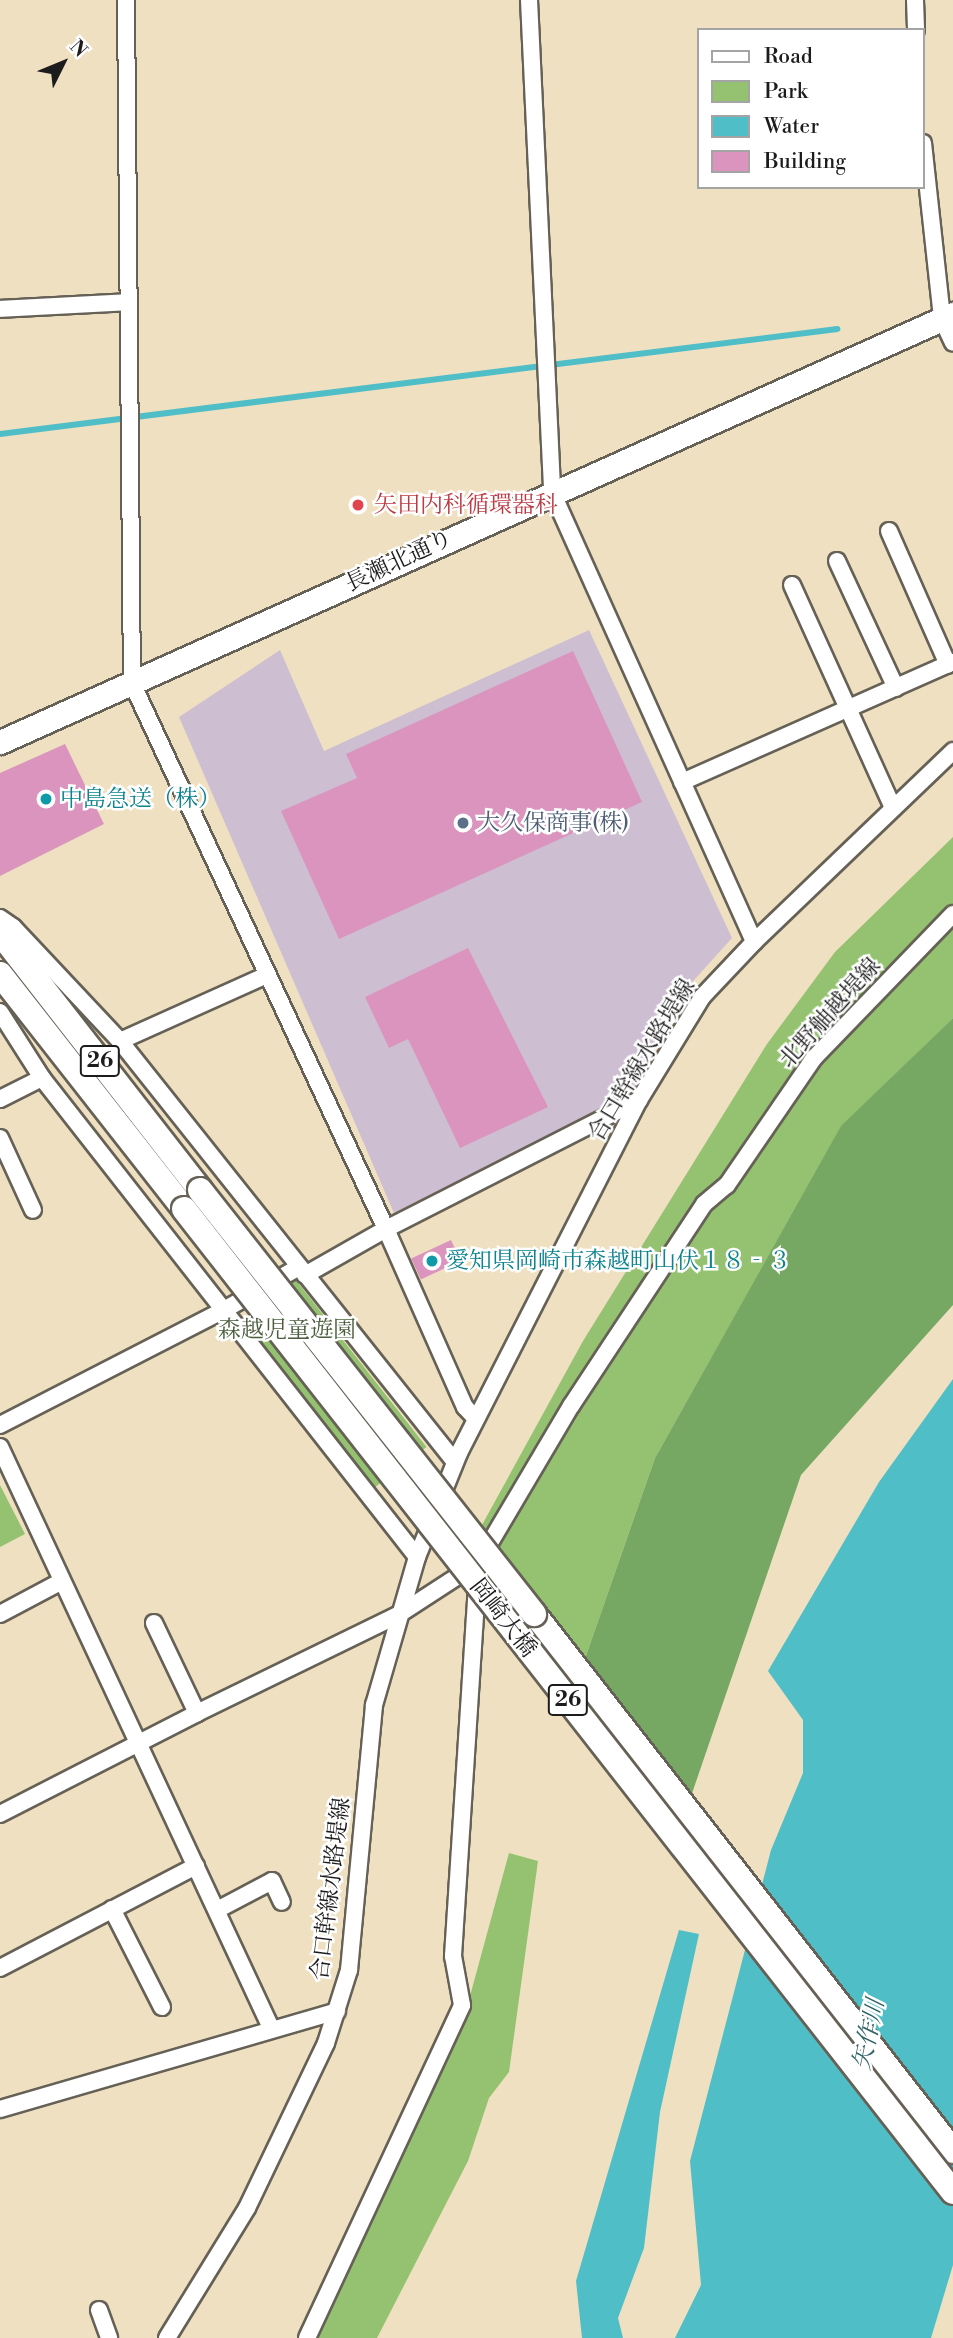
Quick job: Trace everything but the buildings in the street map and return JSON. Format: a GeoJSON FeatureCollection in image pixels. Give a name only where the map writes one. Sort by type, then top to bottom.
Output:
{"type":"FeatureCollection","features":[{"type":"Feature","properties":{"kind":"main road","name":"岡崎大橋"},"geometry":{"type":"LineString","coordinates":[[0,933],[953,2151]]}},
{"type":"Feature","properties":{"kind":"main road","name":"岡崎大橋"},"geometry":{"type":"LineString","coordinates":[[0,974],[953,2192]]}},
{"type":"Feature","properties":{"kind":"street"},"geometry":{"type":"LineString","coordinates":[[126,0],[132,683],[386,1229],[465,1408],[476,1419]]}},
{"type":"Feature","properties":{"kind":"street"},"geometry":{"type":"LineString","coordinates":[[529,0],[552,492],[754,942]]}},
{"type":"Feature","properties":{"kind":"street"},"geometry":{"type":"LineString","coordinates":[[915,0],[916,28]]}},
{"type":"Feature","properties":{"kind":"street"},"geometry":{"type":"LineString","coordinates":[[925,157],[953,343]]}},
{"type":"Feature","properties":{"kind":"street"},"geometry":{"type":"LineString","coordinates":[[0,309],[128,302]]}},
{"type":"Feature","properties":{"kind":"street","name":"長瀬北通り"},"geometry":{"type":"LineString","coordinates":[[0,742],[948,316]]}},
{"type":"Feature","properties":{"kind":"street"},"geometry":{"type":"LineString","coordinates":[[682,782],[951,663],[888,531]]}},
{"type":"Feature","properties":{"kind":"street"},"geometry":{"type":"LineString","coordinates":[[837,561],[896,688]]}},
{"type":"Feature","properties":{"kind":"street"},"geometry":{"type":"LineString","coordinates":[[792,585],[893,808]]}},
{"type":"Feature","properties":{"kind":"street","name":"合口幹線水路堤線"},"geometry":{"type":"LineString","coordinates":[[167,2338],[247,2208],[326,2043],[337,2011],[349,1970],[372,1716],[395,1638],[398,1615],[417,1557],[455,1462],[476,1419],[639,1100],[702,997],[754,942],[953,751]]}},
{"type":"Feature","properties":{"kind":"street","name":"北野舳越堤線"},"geometry":{"type":"LineString","coordinates":[[478,1563],[571,1406],[704,1204],[727,1185],[814,1058],[953,914]]}},
{"type":"Feature","properties":{"kind":"street"},"geometry":{"type":"LineString","coordinates":[[0,918],[13,928],[120,1041],[455,1462]]}},
{"type":"Feature","properties":{"kind":"street"},"geometry":{"type":"LineString","coordinates":[[120,1041],[267,975]]}},
{"type":"Feature","properties":{"kind":"street"},"geometry":{"type":"LineString","coordinates":[[0,1012],[43,1078],[417,1557]]}},
{"type":"Feature","properties":{"kind":"street"},"geometry":{"type":"LineString","coordinates":[[0,1099],[43,1078]]}},
{"type":"Feature","properties":{"kind":"street"},"geometry":{"type":"LineString","coordinates":[[0,1426],[639,1100]]}},
{"type":"Feature","properties":{"kind":"street"},"geometry":{"type":"LineString","coordinates":[[0,1138],[33,1210]]}},
{"type":"Feature","properties":{"kind":"street"},"geometry":{"type":"LineString","coordinates":[[0,1447],[271,2028]]}},
{"type":"Feature","properties":{"kind":"street"},"geometry":{"type":"LineString","coordinates":[[0,1814],[139,1741],[398,1615],[478,1563]]}},
{"type":"Feature","properties":{"kind":"street"},"geometry":{"type":"LineString","coordinates":[[307,2338],[462,2005],[453,1956],[478,1563]]}},
{"type":"Feature","properties":{"kind":"street"},"geometry":{"type":"LineString","coordinates":[[0,1614],[62,1581]]}},
{"type":"Feature","properties":{"kind":"street"},"geometry":{"type":"LineString","coordinates":[[154,1623],[197,1713]]}},
{"type":"Feature","properties":{"kind":"street"},"geometry":{"type":"LineString","coordinates":[[0,1968],[196,1866]]}},
{"type":"Feature","properties":{"kind":"street"},"geometry":{"type":"LineString","coordinates":[[217,1910],[272,1881],[282,1902]]}},
{"type":"Feature","properties":{"kind":"street"},"geometry":{"type":"LineString","coordinates":[[112,1909],[162,2007]]}},
{"type":"Feature","properties":{"kind":"street"},"geometry":{"type":"LineString","coordinates":[[0,2109],[271,2028],[337,2011]]}},
{"type":"Feature","properties":{"kind":"street"},"geometry":{"type":"LineString","coordinates":[[99,2310],[109,2338]]}},
{"type":"Feature","properties":{"kind":"shaded area"},"geometry":{"type":"Polygon","coordinates":[[[589,630],[732,938],[677,999],[633,1094],[394,1213],[179,717],[280,650],[324,751],[589,630]]]}},
{"type":"Feature","properties":{"kind":"green space"},"geometry":{"type":"Polygon","coordinates":[[[953,837],[953,1018],[841,1127],[655,1458],[580,1673],[471,1545],[583,1341],[767,1044],[835,952],[953,837]]]}},
{"type":"Feature","properties":{"kind":"green space"},"geometry":{"type":"Polygon","coordinates":[[[953,1018],[953,1305],[801,1475],[687,1808],[580,1673],[655,1458],[841,1126],[953,1018]]]}},
{"type":"Feature","properties":{"kind":"green space","name":"森越児童遊園"},"geometry":{"type":"Polygon","coordinates":[[[296,1280],[427,1447],[367,1493],[237,1326],[296,1280]]]}},
{"type":"Feature","properties":{"kind":"green space"},"geometry":{"type":"Polygon","coordinates":[[[0,1485],[25,1534],[0,1547],[0,1485]]]}},
{"type":"Feature","properties":{"kind":"green space"},"geometry":{"type":"Polygon","coordinates":[[[509,1853],[538,1861],[509,2072],[489,2098],[468,2161],[377,2338],[313,2338],[467,2007],[509,1853]]]}},
{"type":"Feature","properties":{"kind":"water","name":"矢作川"},"geometry":{"type":"Polygon","coordinates":[[[953,1379],[953,2265],[931,2338],[675,2338],[701,2285],[690,2161],[771,1850],[803,1773],[803,1720],[768,1671],[879,1482],[953,1379]]]}},
{"type":"Feature","properties":{"kind":"water"},"geometry":{"type":"Polygon","coordinates":[[[679,1930],[699,1934],[660,2112],[644,2248],[618,2318],[623,2338],[582,2338],[576,2281],[679,1930]]]}},
{"type":"Feature","properties":{"kind":"waterway"},"geometry":{"type":"LineString","coordinates":[[0,434],[837,329]]}},
{"type":"Feature","properties":{"kind":"place","name":"矢田内科循環器科"},"geometry":{"type":"Point","coordinates":[358,505]}},
{"type":"Feature","properties":{"kind":"place","name":"中島急送（株）"},"geometry":{"type":"Point","coordinates":[46,799]}},
{"type":"Feature","properties":{"kind":"place","name":"大久保商事(株)"},"geometry":{"type":"Point","coordinates":[463,823]}},
{"type":"Feature","properties":{"kind":"place","name":"愛知県岡崎市森越町山伏１８‐３"},"geometry":{"type":"Point","coordinates":[432,1261]}}]}
